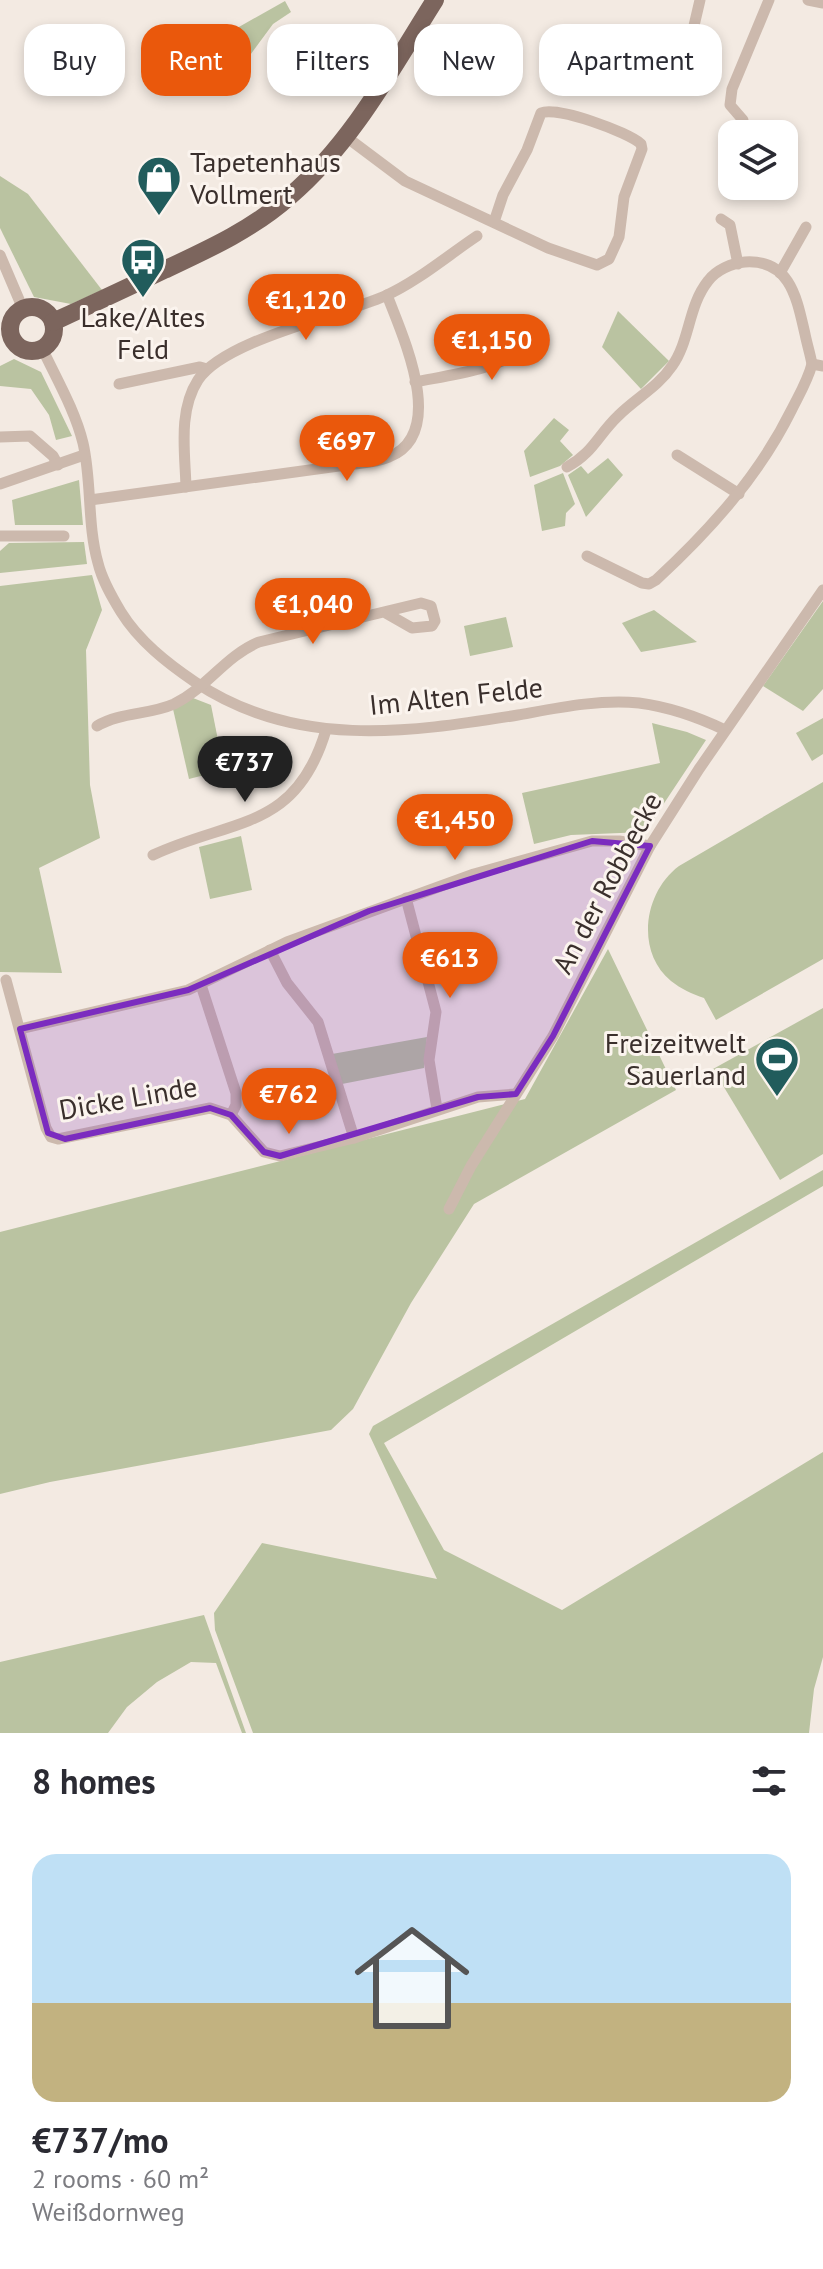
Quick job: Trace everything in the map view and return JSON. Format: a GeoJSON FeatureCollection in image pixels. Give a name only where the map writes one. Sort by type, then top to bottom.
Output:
{"type":"FeatureCollection","features":[{"type":"Feature","properties":{"kind":"main road"},"geometry":{"type":"LineString","coordinates":[[53,322],[221,243],[252,226],[302,186],[345,136],[435,0]]}},
{"type":"Feature","properties":{"kind":"main road"},"geometry":{"type":"LineString","coordinates":[[37,307],[44,310],[53,322],[53,334],[42,348],[23,349],[7,344],[13,319],[23,309],[37,307]]}},
{"type":"Feature","properties":{"kind":"street"},"geometry":{"type":"LineString","coordinates":[[694,24],[700,0]]}},
{"type":"Feature","properties":{"kind":"street"},"geometry":{"type":"LineString","coordinates":[[743,120],[730,105],[732,89],[769,0]]}},
{"type":"Feature","properties":{"kind":"street"},"geometry":{"type":"LineString","coordinates":[[808,0],[823,3]]}},
{"type":"Feature","properties":{"kind":"street"},"geometry":{"type":"LineString","coordinates":[[345,136],[405,181],[494,222],[578,260],[592,265],[609,259],[621,230],[622,206],[642,149],[640,142],[556,111],[541,113],[527,150],[503,195],[494,222]]}},
{"type":"Feature","properties":{"kind":"street"},"geometry":{"type":"LineString","coordinates":[[721,219],[730,225],[738,264]]}},
{"type":"Feature","properties":{"kind":"street"},"geometry":{"type":"LineString","coordinates":[[780,273],[806,227]]}},
{"type":"Feature","properties":{"kind":"street"},"geometry":{"type":"LineString","coordinates":[[186,487],[187,410],[193,391],[207,369],[241,348],[387,295],[477,236]]}},
{"type":"Feature","properties":{"kind":"street"},"geometry":{"type":"LineString","coordinates":[[0,255],[23,309]]}},
{"type":"Feature","properties":{"kind":"street"},"geometry":{"type":"LineString","coordinates":[[567,467],[588,453],[616,418],[668,371],[681,349],[704,287],[717,272],[738,264],[758,263],[780,273],[791,284],[817,365],[788,418],[739,494],[715,523],[649,584],[587,556]]}},
{"type":"Feature","properties":{"kind":"street"},"geometry":{"type":"LineString","coordinates":[[90,500],[388,458],[404,448],[416,433],[420,409],[415,382],[387,295]]}},
{"type":"Feature","properties":{"kind":"street"},"geometry":{"type":"LineString","coordinates":[[415,382],[508,358],[519,351],[533,330]]}},
{"type":"Feature","properties":{"kind":"street","name":"Im Alten Felde"},"geometry":{"type":"LineString","coordinates":[[42,348],[83,442],[98,566],[122,613],[142,639],[202,687],[275,719],[326,730],[420,730],[551,709],[629,702],[678,711],[725,730]]}},
{"type":"Feature","properties":{"kind":"street"},"geometry":{"type":"LineString","coordinates":[[119,384],[200,367],[207,369]]}},
{"type":"Feature","properties":{"kind":"street"},"geometry":{"type":"LineString","coordinates":[[0,437],[30,436],[53,456],[58,465]]}},
{"type":"Feature","properties":{"kind":"street"},"geometry":{"type":"LineString","coordinates":[[0,484],[84,455]]}},
{"type":"Feature","properties":{"kind":"street"},"geometry":{"type":"LineString","coordinates":[[677,455],[739,494]]}},
{"type":"Feature","properties":{"kind":"street"},"geometry":{"type":"LineString","coordinates":[[0,536],[64,536]]}},
{"type":"Feature","properties":{"kind":"street","name":"An der Robbecke"},"geometry":{"type":"LineString","coordinates":[[449,1209],[471,1166],[553,1036],[650,846],[725,730],[823,590]]}},
{"type":"Feature","properties":{"kind":"street"},"geometry":{"type":"LineString","coordinates":[[97,726],[112,718],[174,704],[202,687],[234,654],[259,642],[384,612]]}},
{"type":"Feature","properties":{"kind":"street"},"geometry":{"type":"LineString","coordinates":[[153,855],[244,824],[285,800],[314,766],[326,730]]}},
{"type":"Feature","properties":{"kind":"street"},"geometry":{"type":"LineString","coordinates":[[20,1029],[201,985],[270,950],[474,874],[592,841],[650,846]]}},
{"type":"Feature","properties":{"kind":"street"},"geometry":{"type":"LineString","coordinates":[[406,898],[436,1012],[429,1060],[437,1109]]}},
{"type":"Feature","properties":{"kind":"street"},"geometry":{"type":"LineString","coordinates":[[270,950],[287,983],[316,1018],[354,1138],[486,1095],[516,1094]]}},
{"type":"Feature","properties":{"kind":"street","name":"Dicke Linde"},"geometry":{"type":"LineString","coordinates":[[6,980],[51,1137],[65,1139],[202,1107],[216,1108],[231,1115],[264,1152],[272,1155],[280,1156],[354,1138]]}},
{"type":"Feature","properties":{"kind":"street"},"geometry":{"type":"LineString","coordinates":[[201,985],[236,1093],[236,1105],[231,1115]]}},
{"type":"Feature","properties":{"kind":"highlighted area"},"geometry":{"type":"Polygon","coordinates":[[[592,841],[650,846],[553,1036],[516,1094],[478,1097],[280,1156],[264,1152],[231,1115],[210,1108],[65,1139],[48,1133],[20,1029],[188,990],[369,911],[592,841]]]}},
{"type":"Feature","properties":{"kind":"green space"},"geometry":{"type":"Polygon","coordinates":[[[285,1],[291,12],[273,24],[267,24],[267,32],[251,54],[251,24],[244,24],[285,1]]]}},
{"type":"Feature","properties":{"kind":"green space"},"geometry":{"type":"Polygon","coordinates":[[[0,176],[28,194],[102,290],[71,304],[34,297],[0,228],[0,176]]]}},
{"type":"Feature","properties":{"kind":"green space"},"geometry":{"type":"Polygon","coordinates":[[[618,311],[669,361],[641,389],[602,347],[618,311]]]}},
{"type":"Feature","properties":{"kind":"green space"},"geometry":{"type":"Polygon","coordinates":[[[14,359],[41,372],[72,436],[56,440],[49,415],[31,389],[0,386],[0,366],[14,359]]]}},
{"type":"Feature","properties":{"kind":"green space"},"geometry":{"type":"Polygon","coordinates":[[[554,418],[569,430],[560,441],[573,455],[560,466],[530,477],[524,451],[554,418]]]}},
{"type":"Feature","properties":{"kind":"green space"},"geometry":{"type":"Polygon","coordinates":[[[608,458],[623,475],[586,517],[568,475],[581,466],[588,474],[608,458]]]}},
{"type":"Feature","properties":{"kind":"green space"},"geometry":{"type":"Polygon","coordinates":[[[563,473],[575,504],[566,513],[565,526],[542,531],[534,485],[563,473]]]}},
{"type":"Feature","properties":{"kind":"green space"},"geometry":{"type":"Polygon","coordinates":[[[79,480],[83,525],[15,525],[12,500],[79,480]]]}},
{"type":"Feature","properties":{"kind":"green space"},"geometry":{"type":"Polygon","coordinates":[[[84,542],[87,564],[0,573],[0,551],[9,543],[84,542]]]}},
{"type":"Feature","properties":{"kind":"green space"},"geometry":{"type":"Polygon","coordinates":[[[92,575],[102,610],[86,650],[90,785],[100,838],[39,868],[62,973],[0,972],[0,586],[92,575]]]}},
{"type":"Feature","properties":{"kind":"green space"},"geometry":{"type":"Polygon","coordinates":[[[823,601],[823,689],[803,711],[763,686],[823,601]]]}},
{"type":"Feature","properties":{"kind":"green space"},"geometry":{"type":"Polygon","coordinates":[[[654,610],[697,642],[641,652],[622,623],[654,610]]]}},
{"type":"Feature","properties":{"kind":"green space"},"geometry":{"type":"Polygon","coordinates":[[[506,617],[513,647],[470,656],[464,626],[506,617]]]}},
{"type":"Feature","properties":{"kind":"green space"},"geometry":{"type":"Polygon","coordinates":[[[193,698],[211,705],[224,770],[189,779],[173,709],[193,698]]]}},
{"type":"Feature","properties":{"kind":"green space"},"geometry":{"type":"Polygon","coordinates":[[[823,718],[823,754],[812,761],[796,733],[823,718]]]}},
{"type":"Feature","properties":{"kind":"green space"},"geometry":{"type":"Polygon","coordinates":[[[652,723],[706,740],[645,832],[571,835],[534,844],[522,793],[660,763],[652,723]]]}},
{"type":"Feature","properties":{"kind":"green space"},"geometry":{"type":"Polygon","coordinates":[[[823,782],[823,959],[716,1020],[704,998],[671,981],[652,954],[648,922],[658,891],[679,866],[823,782]]]}},
{"type":"Feature","properties":{"kind":"green space"},"geometry":{"type":"Polygon","coordinates":[[[241,836],[252,890],[210,899],[199,847],[241,836]]]}},
{"type":"Feature","properties":{"kind":"green space"},"geometry":{"type":"Polygon","coordinates":[[[608,949],[676,1090],[474,1204],[411,1303],[353,1409],[331,1430],[0,1494],[0,1232],[525,1099],[608,949]]]}},
{"type":"Feature","properties":{"kind":"green space","name":"Freizeitwelt Sauerland"},"geometry":{"type":"Polygon","coordinates":[[[823,1008],[823,1154],[780,1180],[713,1069],[823,1008]]]}},
{"type":"Feature","properties":{"kind":"green space"},"geometry":{"type":"Polygon","coordinates":[[[427,1037],[424,1068],[342,1084],[332,1054],[427,1037]]]}},
{"type":"Feature","properties":{"kind":"green space"},"geometry":{"type":"Polygon","coordinates":[[[823,1170],[823,1186],[384,1443],[444,1550],[562,1610],[823,1452],[823,1657],[814,1689],[809,1733],[253,1733],[215,1630],[214,1613],[262,1543],[437,1579],[369,1434],[373,1426],[823,1170]]]}},
{"type":"Feature","properties":{"kind":"green space"},"geometry":{"type":"Polygon","coordinates":[[[204,1615],[246,1733],[242,1733],[216,1663],[191,1662],[157,1682],[127,1707],[108,1733],[0,1733],[0,1662],[204,1615]]]}},
{"type":"Feature","properties":{"kind":"place","name":"Tapetenhaus Vollmert"},"geometry":{"type":"Point","coordinates":[159,217]}},
{"type":"Feature","properties":{"kind":"place","name":"Lake/Altes Feld"},"geometry":{"type":"Point","coordinates":[143,299]}},
{"type":"Feature","properties":{"kind":"place","name":"Freizeitwelt Sauerland"},"geometry":{"type":"Point","coordinates":[777,1098]}}]}
